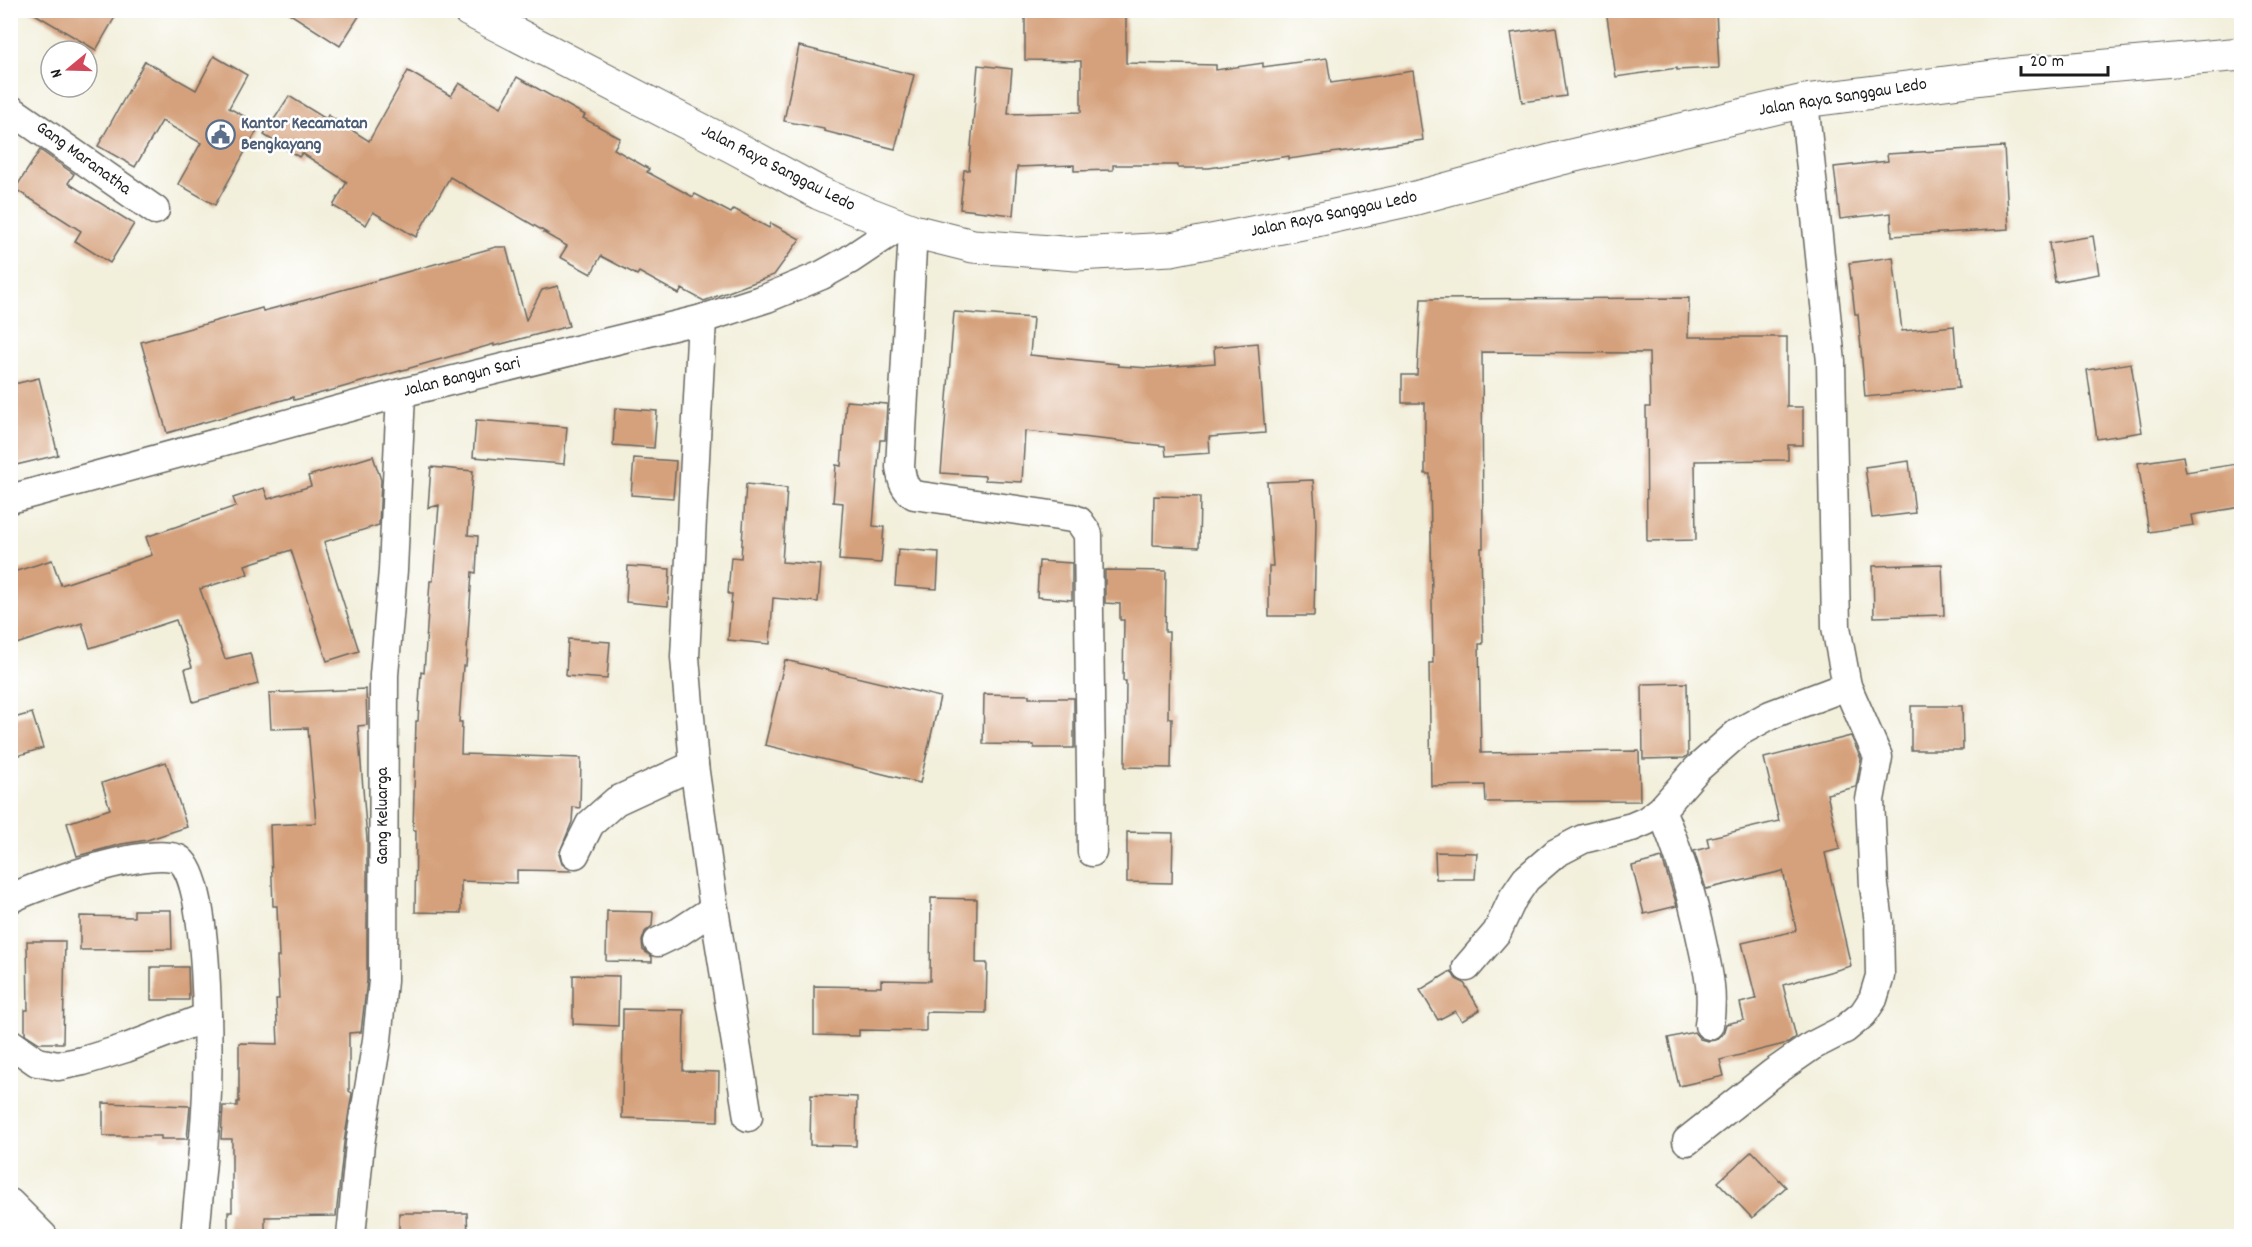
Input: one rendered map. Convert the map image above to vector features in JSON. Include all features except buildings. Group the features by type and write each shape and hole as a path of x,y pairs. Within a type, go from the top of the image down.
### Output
{"highway":[{"name":"Jalan Raya Sanggau Ledo","path":"469,10 819,193 906,228 973,246 1076,254 1171,249 1412,199 1558,159 1804,100 2016,74 2241,54"}],"street":[{"path":"1687,1141 1773,1073 1812,1046 1845,1029 1863,1014 1876,993 1880,976 1879,922 1874,886 1870,800 1878,757 1847,686 1836,627 1831,362 1804,100"},
{"name":"Gang Maranatha","path":"10,109 155,210"},
{"name":"Jalan Bangun Sari","path":"10,499 401,393 702,319 767,298 822,275 906,228"},
{"path":"906,228 900,467 903,484 914,495 1072,518 1079,521 1088,534 1092,852"},
{"path":"702,319 685,657 694,765 714,909 748,1117"},
{"name":"Gang Keluarga","path":"351,1236 360,1144 377,1040 383,981 384,675 393,570 401,393"},
{"path":"1467,967 1497,932 1513,898 1526,879 1544,862 1569,845 1595,835 1639,825 1661,810 1697,769 1739,732 1770,715 1847,686"},
{"path":"575,854 590,824 616,801 694,765"},
{"path":"1661,810 1680,855 1694,904 1712,997 1709,1025"},
{"path":"10,898 53,881 110,864 163,856 179,859 189,871 202,925 207,1017 207,1092 195,1236"},
{"path":"658,942 679,932 714,909"},
{"path":"10,1043 37,1062 58,1066 126,1048 207,1017"},
{"path":"10,1203 43,1236"}],"place":[{"name":"Kantor Kecamatan Bengkayang","path":"220,134"}]}
